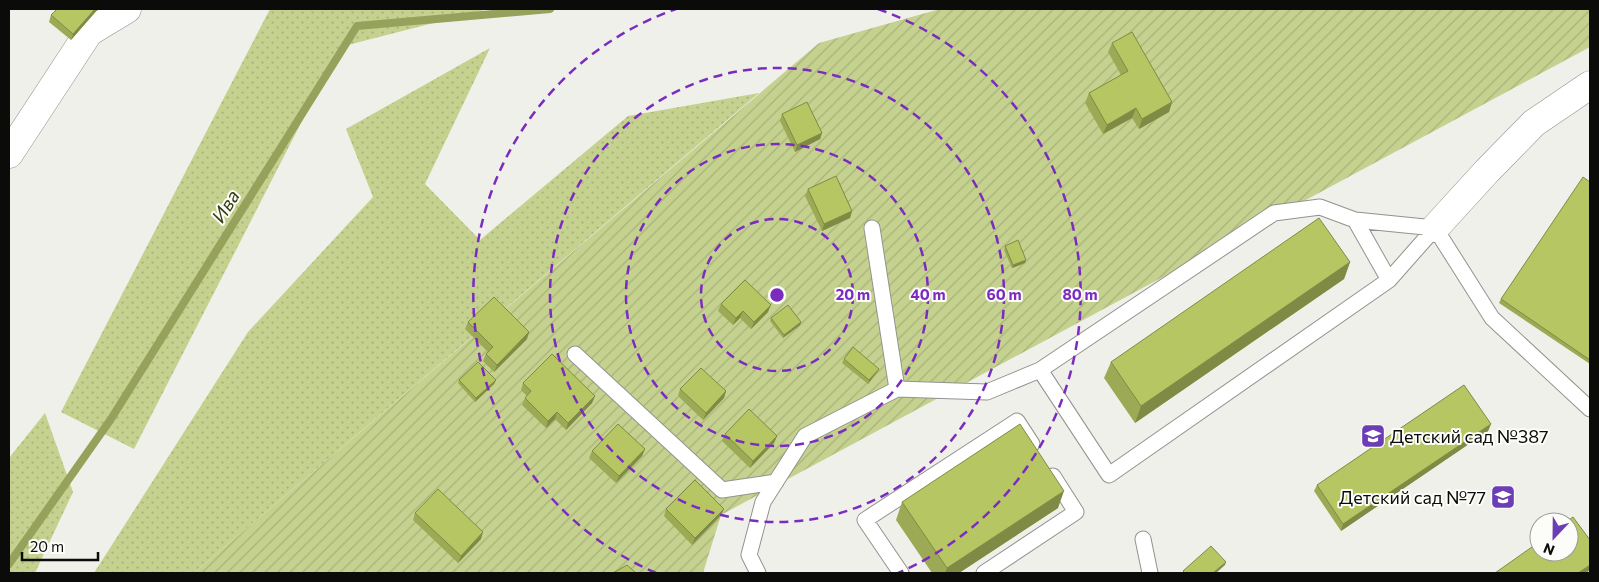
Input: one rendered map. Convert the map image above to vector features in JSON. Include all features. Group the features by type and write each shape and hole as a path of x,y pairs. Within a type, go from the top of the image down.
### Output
{"street":[{"path":"9,154 89,32 127,9"},
{"path":"1435,228 1486,171 1534,124 1590,85"}],"lane":[{"path":"758,573 749,555 763,502 806,436 897,389 987,392 1040,370 1274,212 1320,207 1355,220 1435,228"},
{"path":"1355,220 1389,280"},
{"path":"872,228 897,389"},
{"path":"1040,370 1109,475 1389,280 1435,228"},
{"path":"1435,228 1492,318 1590,409"},
{"path":"575,354 722,490 776,482"},
{"path":"901,573 865,520 1017,420 1076,512 984,573"},
{"path":"1144,539 1150,573"}],"green space":[{"path":"270,9 488,9 340,47 134,449 61,412"},
{"path":"940,9 1590,9 1590,47 721,515 703,573 194,573 819,43"},
{"path":"490,48 425,184 480,240 628,116 759,93 194,573 94,573 248,332 373,197 346,129"},
{"path":"45,413 73,492 35,573 9,573 9,458"}],"building":[{"path":"57,9 95,9 73,34 51,15"},
{"path":"1132,32 1172,102 1142,119 1136,108 1107,125 1089,93 1128,71 1112,43"},
{"path":"807,102 822,133 797,145 782,114"},
{"path":"836,176 852,211 824,224 808,189"},
{"path":"1583,177 1590,182 1590,360 1501,299"},
{"path":"1319,218 1350,262 1141,406 1111,362"},
{"path":"1018,240 1026,260 1013,265 1005,246"},
{"path":"745,280 771,305 754,322 743,311 736,318 721,304"},
{"path":"494,297 529,332 497,365 486,354 493,347 468,322"},
{"path":"788,305 801,322 784,335 771,318"},
{"path":"853,347 879,369 869,380 844,359"},
{"path":"552,354 595,396 568,423 557,412 548,421 525,398 531,391 523,383"},
{"path":"478,362 496,380 476,398 459,380"},
{"path":"701,368 726,391 706,413 680,389"},
{"path":"1464,385 1491,424 1343,524 1317,485"},
{"path":"749,409 777,436 753,461 725,434"},
{"path":"618,424 645,449 619,476 592,451"},
{"path":"1020,424 1064,491 947,568 902,502"},
{"path":"695,480 724,509 695,538 666,509"},
{"path":"438,489 483,532 461,556 415,513"},
{"path":"1579,525 1590,540 1590,565 1578,573 1495,573 1529,549 1529,562 1579,562"},
{"path":"1211,546 1226,562 1213,573 1185,573 1183,571"},
{"path":"627,565 636,573 613,573"}],"waterway":[{"name":"Ива","path":"9,564 111,419 357,26 550,9"}],"place":[{"name":"Детский сад №387","path":"1373,436"},
{"name":"Детский сад №77","path":"1503,497"}]}
